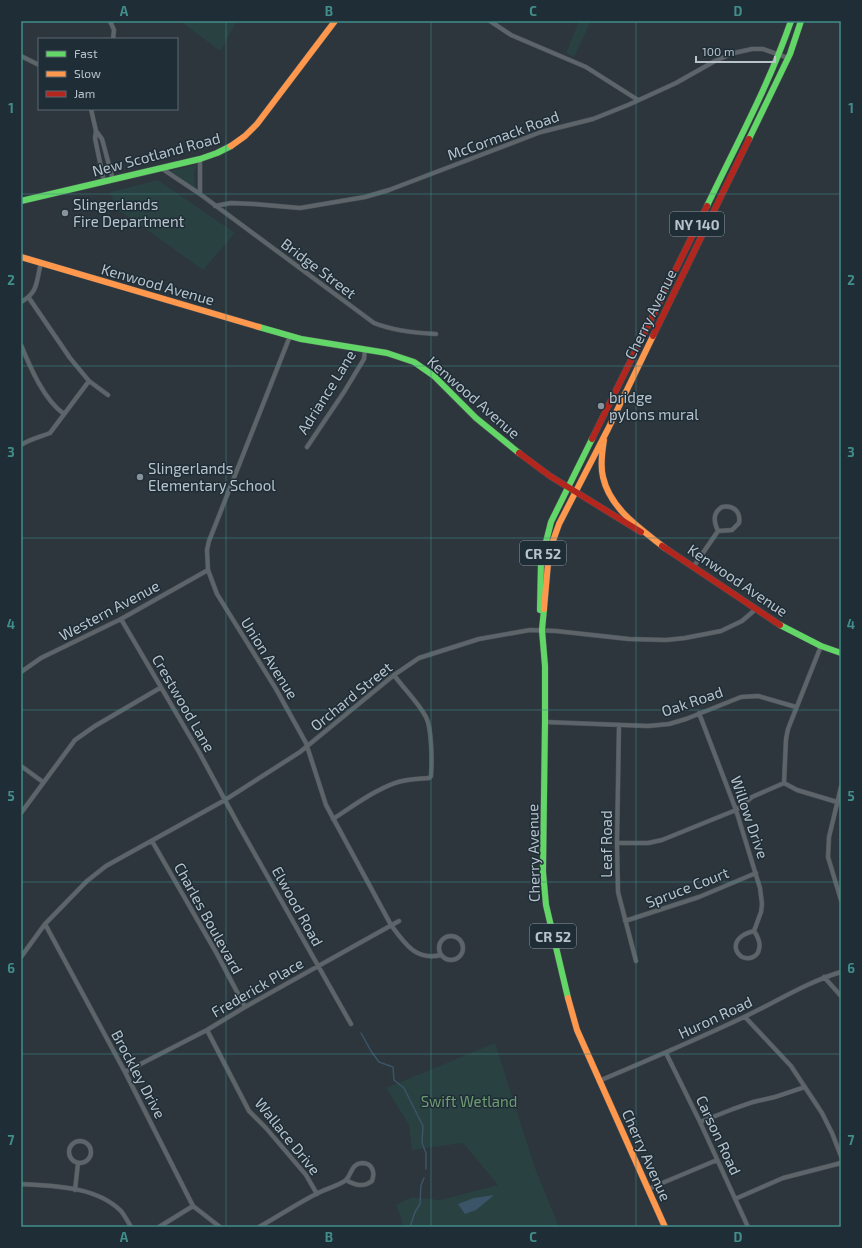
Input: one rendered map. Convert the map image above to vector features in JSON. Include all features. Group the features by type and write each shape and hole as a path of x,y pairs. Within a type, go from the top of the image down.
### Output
{"main road":[{"name":"New Scotland Road","path":"21,201 200,159 216,155 227,150 248,134 257,124 335,21"},
{"name":"Cherry Avenue","path":"665,1227 599,1081 576,1025 546,905 543,872 546,722 545,666 540,614 541,562 551,522 759,98 779,54 791,21"},
{"name":"Cherry Avenue","path":"542,627 549,552 559,524 608,429 771,95 788,58 801,21"},
{"name":"Kenwood Avenue","path":"21,257 290,336 314,342 395,355 414,362 434,376 487,428 544,472 694,566 777,623 821,646 841,653"},
{"name":"NY 140","path":"608,429 603,446 601,461 602,474 606,489 613,502 622,513 665,548"}],"street":[{"path":"110,21 114,30 113,38"},
{"path":"490,21 511,35 586,67 638,100"},
{"name":"McCormack Road","path":"215,206 231,203 300,208 365,197 389,190 541,132 593,119 676,83 715,61 734,53 758,49 779,54 788,58"},
{"path":"21,56 38,64"},
{"path":"91,110 104,182"},
{"path":"96,131 102,139 113,180"},
{"path":"200,159 200,194"},
{"name":"Bridge Street","path":"160,168 200,194 374,323 386,328 407,332 436,334"},
{"path":"21,302 29,298 33,293 37,285 41,263"},
{"path":"29,298 60,344 89,381 108,394"},
{"name":"Union Avenue","path":"290,336 210,541 207,550 208,570 217,594 276,689 306,742 320,782 322,794 333,819 391,925 401,939 412,950 425,956 432,957 441,955"},
{"path":"21,345 42,389 58,410 64,414"},
{"name":"Adriance Lane","path":"307,446 344,392 364,359 366,350"},
{"path":"21,445 50,433 89,381"},
{"path":"726,507 732,507 735,509 740,519 737,525 732,530 718,531 715,521 715,512 726,507"},
{"path":"694,566 718,531"},
{"name":"Western Avenue","path":"21,672 41,658 121,619 208,570"},
{"name":"Orchard Street","path":"21,957 45,924 87,880 106,866 252,784 307,747 394,675 419,658 479,639 542,627 628,639 666,640 685,638 721,631 742,621 756,609"},
{"name":"Crestwood Lane","path":"121,619 160,688 199,752 225,800"},
{"path":"784,783 786,739 796,707 821,646"},
{"path":"333,819 382,789 406,780 429,778 431,774 431,752 427,719 422,710 394,675"},
{"path":"21,813 69,747 84,733 160,688"},
{"name":"Oak Road","path":"546,722 648,726 669,724 686,719 741,697 758,696 796,707"},
{"name":"Willow Drive","path":"699,713 736,810 760,888 762,904 761,912 754,930"},
{"name":"Leaf Road","path":"619,725 617,843 618,892 636,961"},
{"path":"21,766 43,782"},
{"path":"784,783 797,790 837,802"},
{"path":"617,843 648,844 662,840 736,810 752,796 784,783"},
{"path":"841,787 829,837 828,857 841,900"},
{"name":"Elwood Road","path":"225,800 351,1024"},
{"name":"Charles Boulevard","path":"152,841 217,954 245,1007"},
{"name":"Spruce Court","path":"625,921 699,897 756,873"},
{"name":"Frederick Place","path":"125,1072 208,1030 245,1007 399,921"},
{"name":"Brockley Drive","path":"45,924 125,1072 193,1206 220,1227"},
{"path":"754,930 757,935 759,950 755,956 748,958 739,955 737,951 737,942 741,937 754,930"},
{"name":"Union Avenue","path":"449,936 453,936 460,940 462,944 462,952 457,958 447,960 441,955 439,948 442,940 449,936"},
{"name":"Huron Road","path":"599,1081 666,1053 824,977 841,972"},
{"path":"824,977 841,996"},
{"path":"745,1016 791,1066 832,1133 841,1156"},
{"name":"Wallace Drive","path":"208,1030 249,1111 266,1128 306,1175 317,1194"},
{"name":"Carson Road","path":"666,1053 700,1122 748,1227"},
{"path":"700,1122 753,1102 775,1097 805,1087"},
{"path":"82,1141 88,1144 91,1154 88,1160 78,1163 71,1159 69,1152 74,1142 82,1141"},
{"path":"648,1189 717,1160"},
{"path":"75,1190 78,1163"},
{"path":"735,1199 783,1178 804,1174 841,1163"},
{"path":"259,1227 317,1194 346,1180 357,1164 368,1164 374,1171 372,1180 364,1185 352,1184 346,1180"},
{"path":"21,1184 96,1194 110,1202 122,1212 131,1227"},
{"path":"159,1227 193,1206"}],"green space":[{"path":"180,21 237,21 220,51"},
{"path":"579,21 591,21 574,57 566,53"},
{"path":"197,165 194,172 195,188 170,171"},
{"path":"158,180 235,233 203,270 116,208 110,192"},
{"name":"Swift Wetland","path":"495,1043 535,1168 559,1227 398,1227 403,1224 396,1205 412,1197 440,1200 498,1185 463,1143 412,1150 409,1125 386,1088"}],"water":[{"path":"494,1195 476,1210 465,1214 458,1204 474,1198"}],"waterway":[{"path":"361,1033 379,1062 393,1067 394,1080 404,1088 423,1126 422,1143 426,1153 426,1169"},
{"path":"410,1227 415,1212 420,1204 421,1185 424,1178"}],"traffic: fast":[{"path":"707,206 752,115 773,68 791,21"},
{"path":"749,139 790,54 801,21"},
{"path":"21,201 200,159 231,146"},
{"path":"259,327 301,339 387,353 414,362 434,376 476,418 519,453"},
{"path":"540,610 541,562 551,522 592,439"},
{"path":"544,609 542,630 545,666 543,872 546,905 568,998"},
{"path":"780,625 821,646 841,653"}],"traffic: slow":[{"path":"231,146 245,136 257,124 335,21"},
{"path":"21,257 259,327"},
{"path":"544,609 549,552 559,524 608,429 653,336"},
{"path":"604,440 602,472 612,499 619,509 637,526 665,548"},
{"path":"568,998 577,1030 665,1227"}],"traffic: jam":[{"path":"653,336 749,139"},
{"path":"592,439 707,206"},
{"path":"519,453 550,476 641,532"},
{"path":"662,546 780,625"}],"place":[{"name":"Slingerlands Fire Department","path":"65,213"},
{"name":"bridge pylons mural","path":"601,406"},
{"name":"Slingerlands Elementary School","path":"140,477"}]}
